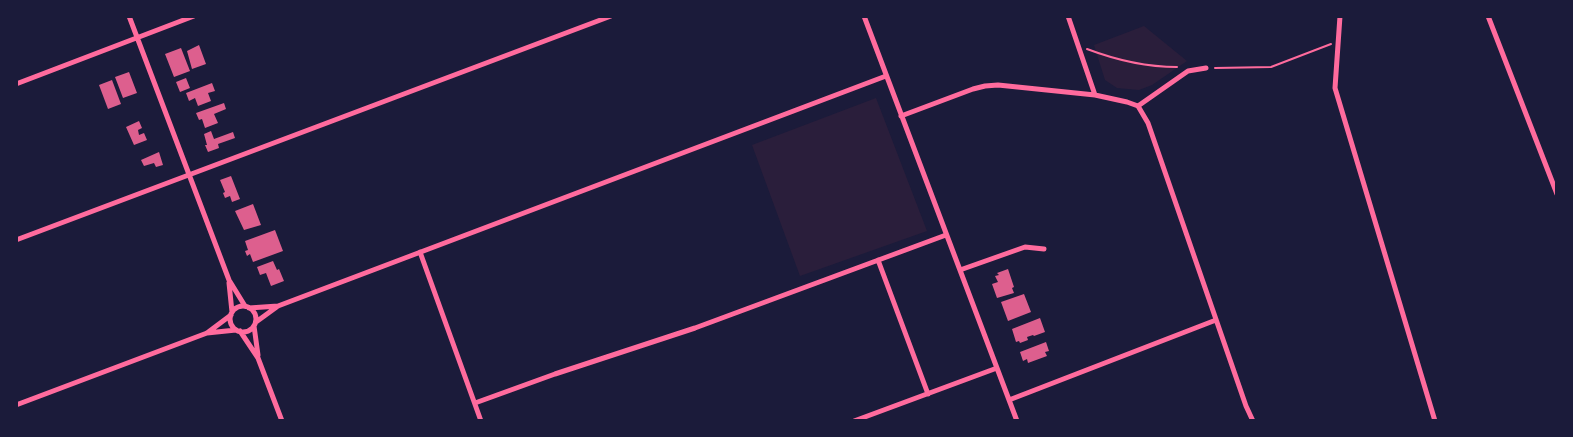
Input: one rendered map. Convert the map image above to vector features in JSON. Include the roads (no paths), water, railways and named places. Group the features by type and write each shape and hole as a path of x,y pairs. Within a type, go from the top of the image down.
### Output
{"street":[{"path":"129,16 229,280 247,307 255,314 258,358"},
{"path":"16,84 194,16"},
{"path":"16,240 612,16"},
{"path":"864,16 1017,421"},
{"path":"1068,16 1095,95"},
{"path":"1340,16 1336,88 1435,421"},
{"path":"1488,16 1557,194"},
{"path":"1138,106 1188,71 1206,68"},
{"path":"16,405 207,333 248,331 278,306 886,76"},
{"path":"901,116 973,89 998,85 1095,95 1138,106 1148,123 1246,406 1253,421"},
{"path":"475,403 549,376 695,328 946,235"},
{"path":"960,270 1025,247 1044,249"},
{"path":"420,252 481,421"},
{"path":"878,260 928,394"},
{"path":"229,280 231,323 258,358 282,421"},
{"path":"207,333 237,308 278,306"},
{"path":"1010,400 1216,320"},
{"path":"854,421 997,368"}]}
